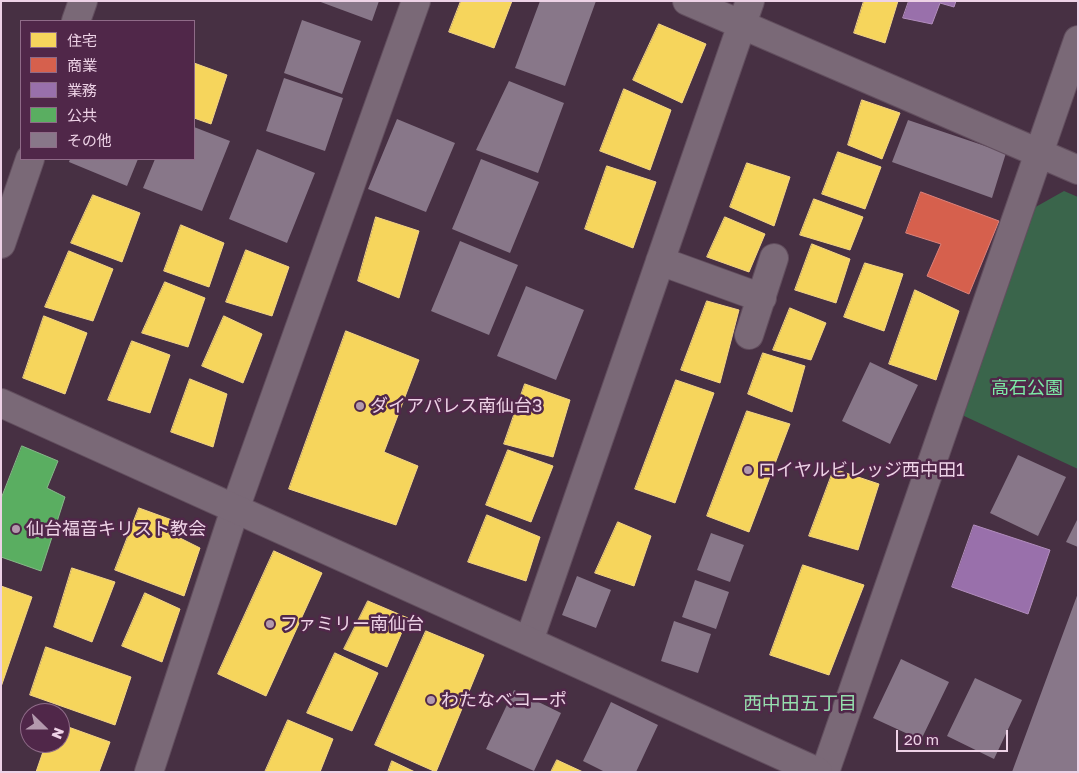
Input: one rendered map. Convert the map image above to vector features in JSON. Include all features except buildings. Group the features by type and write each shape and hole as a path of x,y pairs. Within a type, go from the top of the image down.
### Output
{"street":[{"path":"76,20 83,1"},
{"path":"149,772 235,509 416,1"},
{"path":"687,1 745,13 1078,170"},
{"path":"529,641 745,13"},
{"path":"825,772 1078,40"},
{"path":"1,244 30,160"},
{"path":"749,334 774,258"},
{"path":"660,261 762,298"},
{"path":"1,403 818,772"}],"green space":[{"name":"高石公園","path":"1064,191 1078,197 1078,469 962,415 1032,209"}],"place":[{"name":"ダイアパレス南仙台3","path":"360,406"},
{"name":"ロイヤルビレッジ西中田1","path":"748,470"},
{"name":"仙台福音キリスト教会","path":"16,529"},
{"name":"ファミリー南仙台","path":"270,624"},
{"name":"わたなべコーポ","path":"431,700"}],"district":[{"name":"西中田五丁目","path":"800,704"}]}
